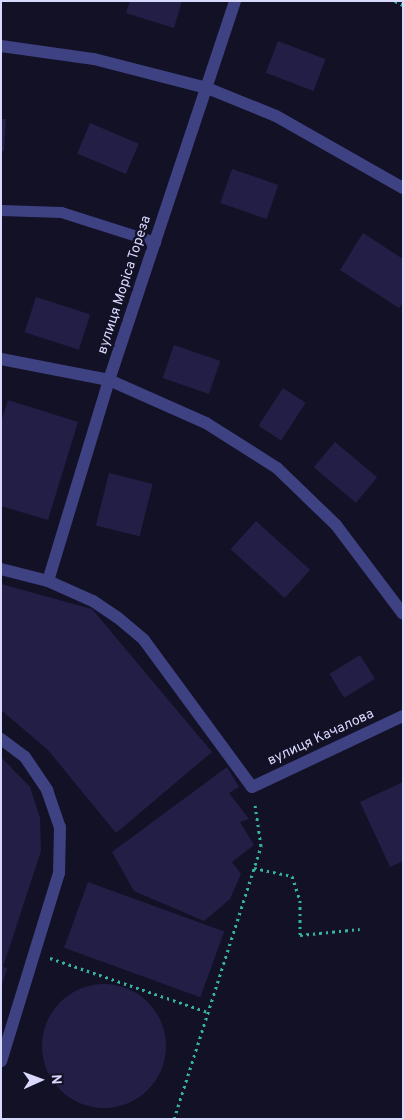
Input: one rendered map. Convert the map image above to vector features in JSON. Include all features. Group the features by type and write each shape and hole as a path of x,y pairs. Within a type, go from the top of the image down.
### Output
{"street":[{"name":"вулиця Моріса Тореза","path":"48,581 109,380 235,1"},
{"path":"1,46 94,59 207,88 276,116 403,188"},
{"path":"1,359 109,380 206,423 277,468 336,526 403,614"},
{"path":"1,569 48,581 93,601 117,617 144,640 252,787"},
{"name":"вулиця Качалова","path":"252,787 403,716"},
{"path":"1,739 25,757 47,790 60,827 59,873 1,1061"}],"lane":[{"path":"1,210 61,212 155,242"}],"path":[{"path":"395,1 403,6"},
{"path":"174,1119 262,846 252,787"},
{"path":"254,868 292,876 300,900 300,935 360,929"},
{"path":"34,952 208,1012"}],"building":[{"path":"130,1 182,1 174,28 126,13"},
{"path":"278,41 326,59 313,91 266,73"},
{"path":"1,119 6,119 4,151 1,151"},
{"path":"90,123 139,144 126,174 77,153"},
{"path":"232,169 278,185 267,219 220,203"},
{"path":"363,233 403,259 403,302 399,308 340,270"},
{"path":"36,297 90,315 79,350 25,332"},
{"path":"174,345 220,361 209,394 163,378"},
{"path":"283,388 306,403 281,440 258,426"},
{"path":"8,400 78,422 48,520 1,506 1,422"},
{"path":"335,442 377,477 356,503 314,467"},
{"path":"109,473 153,484 140,536 96,525"},
{"path":"256,521 310,570 285,598 231,549"},
{"path":"1,584 92,609 212,752 116,833 48,750 1,710"},
{"path":"360,655 375,679 344,698 329,674"},
{"path":"1,757 30,787 40,818 41,851 3,967 7,968 2,985"},
{"path":"227,767 239,787 229,793 249,819 240,822 254,845 232,862 241,874 230,899 204,921 134,891 112,852"},
{"path":"403,782 403,861 390,867 360,802"},
{"path":"88,882 224,932 200,997 64,948"},
{"path":"104,984 128,988 148,1002 162,1022 166,1046 162,1070 148,1090 128,1104 104,1108 80,1104 60,1090 46,1070 42,1046 46,1022 60,1002 80,988"}]}
